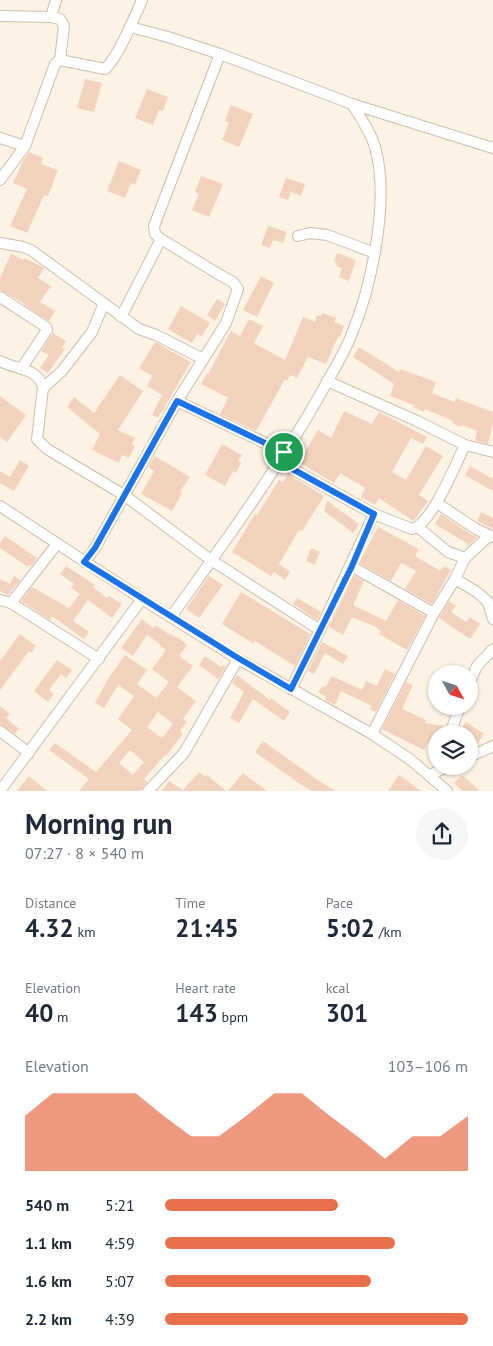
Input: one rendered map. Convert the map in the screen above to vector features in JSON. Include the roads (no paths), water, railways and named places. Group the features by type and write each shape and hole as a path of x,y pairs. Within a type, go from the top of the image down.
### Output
{"street":[{"path":"50,17 56,0"},
{"path":"60,60 106,69 130,27 142,0"},
{"path":"0,16 50,17 60,20 64,26 60,60 55,64 24,146 0,180"},
{"path":"130,27 168,36 352,104 493,148"},
{"path":"84,562 95,548 177,401 226,323 238,289 233,282 155,234 154,226 220,54"},
{"path":"171,617 307,418 351,337 360,312 375,252 381,200 380,166 368,128 352,104"},
{"path":"0,138 24,146"},
{"path":"298,236 310,233 327,235 375,252"},
{"path":"121,318 162,239"},
{"path":"0,243 31,250 104,302 121,318 139,329 156,335 203,359"},
{"path":"0,297 46,327 47,330 21,369"},
{"path":"43,388 62,371 92,332 104,302"},
{"path":"0,361 33,372 39,378 43,388 37,439 47,449 124,495 211,560 320,630"},
{"path":"327,382 465,444 493,452"},
{"path":"177,401 284,452"},
{"path":"278,461 374,514 412,529 419,528 437,503 465,444"},
{"path":"372,734 434,613 455,579 465,558 491,536 476,529 437,503"},
{"path":"0,506 171,617 291,689 372,734 428,773"},
{"path":"291,689 352,566 374,514"},
{"path":"419,528 448,552 465,558"},
{"path":"11,603 57,544"},
{"path":"352,566 434,613"},
{"path":"455,579 477,592 488,602 493,619"},
{"path":"0,791 142,599"},
{"path":"0,600 11,603 99,659"},
{"path":"477,665 493,649"},
{"path":"148,791 184,753 238,658"},
{"path":"0,731 29,753"},
{"path":"478,753 493,746"},
{"path":"430,775 447,791"}]}
